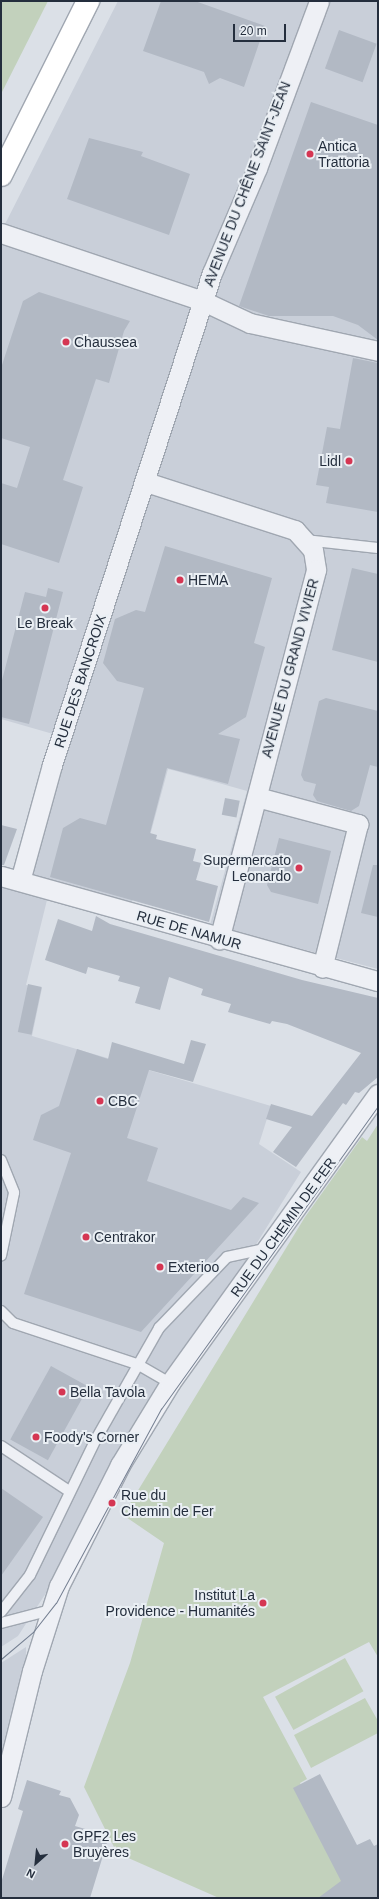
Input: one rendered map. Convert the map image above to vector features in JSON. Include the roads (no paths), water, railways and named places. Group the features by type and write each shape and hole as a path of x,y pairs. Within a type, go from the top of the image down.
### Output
{"main road":[{"path":"1,175 88,1"}],"street":[{"name":"AVENUE DU CHÊNE SAINT-JEAN","path":"203,301 319,1"},
{"path":"1,233 203,301 250,322 378,351"},
{"path":"146,482 203,301"},
{"name":"AVENUE DU GRAND VIVIER","path":"146,482 295,530 314,550 316,570 219,939"},
{"name":"RUE DES BANCROIX","path":"20,881 52,764 146,482"},
{"path":"257,797 358,824 322,968"},
{"name":"RUE DE NAMUR","path":"1,876 322,968 378,981"},
{"name":"RUE DU CHEMIN DE FER","path":"1,1797 51,1610 60,1586 120,1465 170,1383 378,1094"}],"lane":[{"path":"304,540 378,548"},
{"path":"1,1160 14,1193 1,1256"},
{"path":"1,1612 30,1575 70,1491 137,1364 159,1328 227,1257 266,1249"},
{"path":"1,1311 13,1323 137,1364 170,1383"},
{"path":"1,1446 70,1491"},
{"path":"1,1623 51,1610"}],"tram line":[{"path":"1,1659 33,1632 56,1603 161,1409 378,1106"}],"place":[{"name":"Antica Trattoria","path":"310,154"},
{"name":"Chaussea","path":"66,342"},
{"name":"Lidl","path":"349,461"},
{"name":"HEMA","path":"180,580"},
{"name":"Le Break","path":"45,608"},
{"name":"Supermercato Leonardo","path":"299,868"},
{"name":"CBC","path":"100,1101"},
{"name":"Centrakor","path":"86,1237"},
{"name":"Exterioo","path":"160,1267"},
{"name":"Bella Tavola","path":"62,1392"},
{"name":"Foody's Corner","path":"36,1437"},
{"name":"Rue du Chemin de Fer","path":"112,1503"},
{"name":"Institut La Providence - Humanités","path":"263,1603"},
{"name":"GPF2 Les Bruyères","path":"65,1844"}]}
